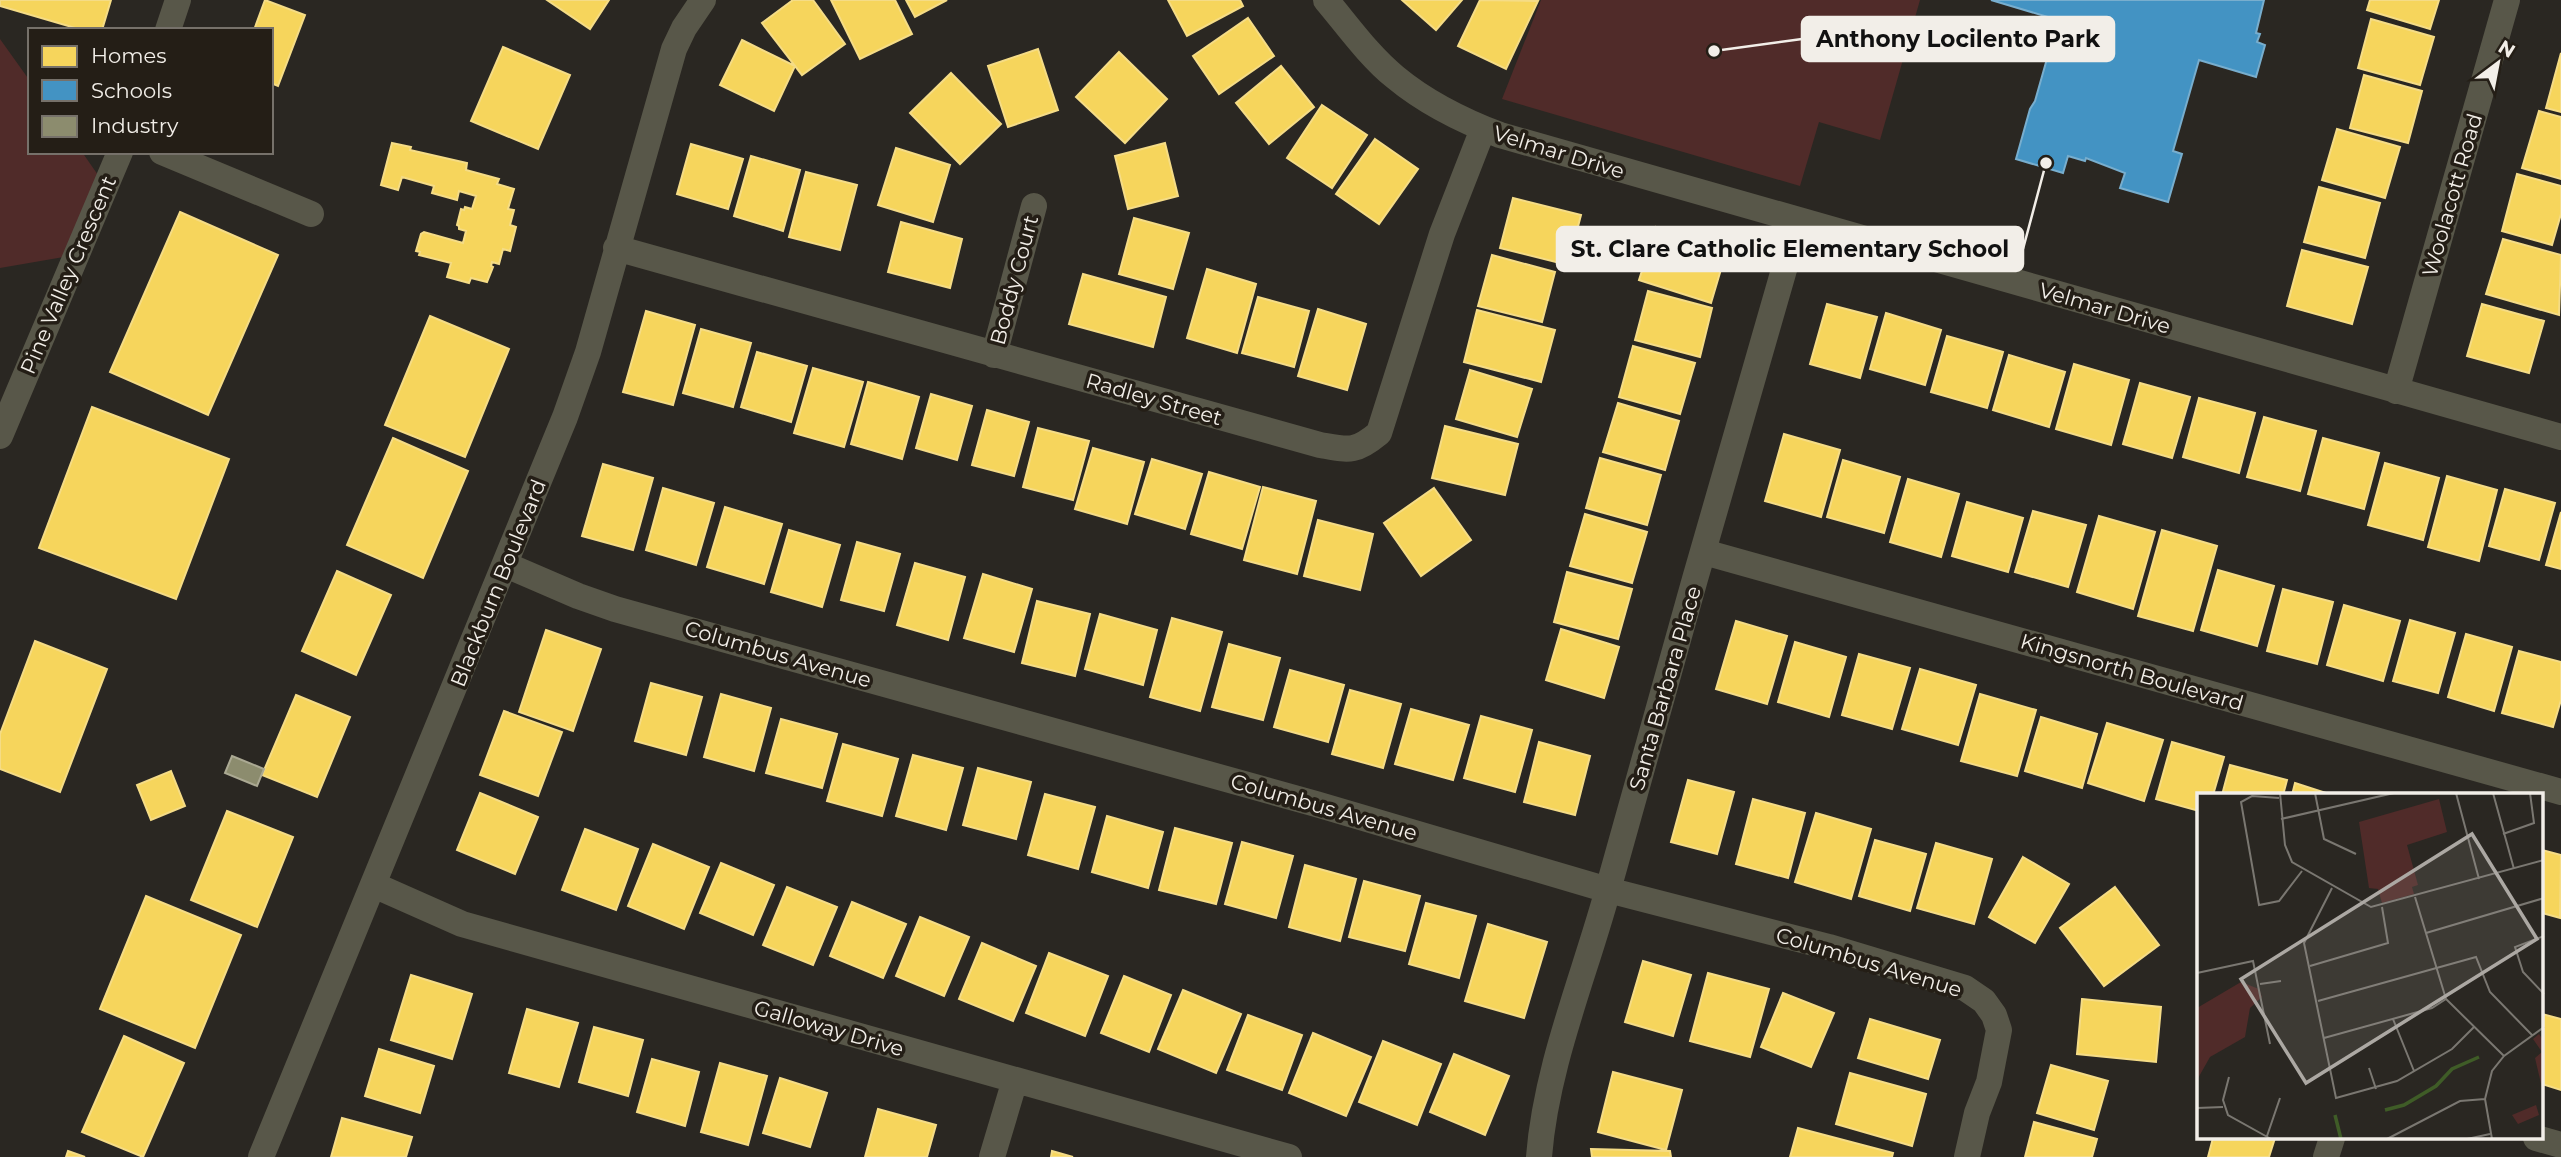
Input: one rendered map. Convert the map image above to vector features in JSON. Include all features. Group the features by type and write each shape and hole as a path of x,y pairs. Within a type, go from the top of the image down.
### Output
{"street":[{"path":"169,28 178,0"},
{"name":"Blackburn Boulevard","path":"261,1157 506,565 580,376 674,49 703,0"},
{"name":"Velmar Drive","path":"1326,0 1393,76 1416,93 1483,129 1537,147 2561,437"},
{"name":"Woolacott Road","path":"2396,391 2507,0"},
{"name":"Radley Street","path":"616,248 993,355 1320,445 1352,451 1378,433 1382,424 1442,234 1483,129"},
{"name":"Pine Valley Crescent","path":"0,436 119,154"},
{"path":"167,154 311,214"},
{"name":"Boddy Court","path":"993,355 1034,205"},
{"name":"Santa Barbara Place","path":"1539,1157 1554,1071 1798,221"},
{"name":"Kingsnorth Boulevard","path":"1704,552 2561,792"},
{"name":"Columbus Avenue","path":"506,565 614,609 1316,804 1608,890 1829,947 1965,988 1984,1001 2000,1030 1989,1082 1977,1113 1967,1157"},
{"name":"Galloway Drive","path":"374,885 462,924 1289,1157"},
{"path":"992,1157 1015,1080"},
{"path":"2326,1157 2331,1140"},
{"path":"2543,1140 2561,1145"}],"shaded area":[{"path":"1541,0 1920,0 1880,140 1819,122 1800,186 1502,99"},
{"path":"0,39 28,78 28,154 83,154 98,175 81,254 0,268"}],"building: Homes":[{"path":"0,0 111,0 103,28 75,28 0,6"},
{"path":"265,0 305,15 278,86 273,84 273,28 255,28"},
{"path":"547,0 609,0 590,29"},
{"path":"793,0 813,0 845,44 802,75 762,23"},
{"path":"831,0 895,0 912,34 860,59"},
{"path":"906,0 947,0 915,17"},
{"path":"1168,0 1240,0 1243,6 1187,36"},
{"path":"1402,0 1462,0 1436,30"},
{"path":"1480,0 1538,1 1506,69 1458,46"},
{"path":"2370,0 2439,0 2430,29 2367,10"},
{"path":"1248,18 1274,56 1219,94 1193,56"},
{"path":"2371,19 2434,37 2420,85 2358,68"},
{"path":"742,40 795,66 774,111 720,85"},
{"path":"503,47 570,75 538,149 471,121"},
{"path":"1038,49 1058,110 1008,127 988,66"},
{"path":"1119,52 1167,99 1125,143 1076,97"},
{"path":"2561,53 2561,112 2546,108"},
{"path":"1281,66 1314,107 1269,144 1236,103"},
{"path":"951,73 1001,124 960,164 910,113"},
{"path":"2364,75 2422,91 2408,143 2350,128"},
{"path":"1322,105 1367,135 1332,188 1287,158"},
{"path":"2539,111 2561,117 2561,179 2522,168"},
{"path":"2337,129 2400,147 2385,198 2322,180"},
{"path":"1375,139 1418,169 1379,224 1336,194"},
{"path":"392,143 411,147 410,150 467,163 466,170 499,179 497,184 514,189 508,209 514,210 510,225 516,227 510,251 503,249 499,264 492,262 493,267 487,282 471,278 469,283 447,277 451,263 419,255 420,252 416,251 424,232 463,243 466,231 459,229 457,225 461,209 472,209 476,196 459,191 457,200 432,193 434,186 402,177 398,190 381,185"},
{"path":"1165,143 1178,196 1128,209 1115,156"},
{"path":"691,144 743,159 728,209 677,194"},
{"path":"896,148 950,165 933,222 878,205"},
{"path":"751,156 800,170 783,231 734,216"},
{"path":"806,172 857,185 840,250 789,237"},
{"path":"2517,174 2561,186 2561,214 2552,245 2502,231"},
{"path":"2319,187 2380,203 2365,258 2304,242"},
{"path":"1513,198 1581,215 1568,265 1500,248"},
{"path":"180,212 278,255 208,415 110,372"},
{"path":"1134,218 1189,233 1173,289 1119,274"},
{"path":"901,222 962,239 950,288 888,272"},
{"path":"1656,227 1727,249 1711,303 1639,280"},
{"path":"2503,239 2561,255 2559,315 2486,294"},
{"path":"2302,250 2368,267 2352,324 2287,306"},
{"path":"1492,255 1555,272 1542,322 1478,306"},
{"path":"1207,269 1256,284 1237,353 1187,338"},
{"path":"1083,274 1166,297 1153,347 1069,324"},
{"path":"1648,291 1712,308 1700,357 1635,340"},
{"path":"1258,297 1309,311 1294,367 1242,353"},
{"path":"1827,304 1877,317 1860,378 1810,364"},
{"path":"2482,304 2544,321 2529,373 2467,356"},
{"path":"1318,309 1366,324 1347,390 1298,376"},
{"path":"1477,310 1555,330 1541,382 1464,362"},
{"path":"646,311 695,325 673,405 623,392"},
{"path":"1886,313 1941,330 1925,385 1870,369"},
{"path":"430,316 509,349 465,457 385,425"},
{"path":"701,329 751,343 733,407 683,393"},
{"path":"1947,336 2003,352 1987,408 1931,392"},
{"path":"1633,346 1695,363 1680,414 1619,397"},
{"path":"757,352 807,366 791,422 741,407"},
{"path":"2009,355 2065,372 2049,427 1993,410"},
{"path":"2074,364 2129,380 2111,445 2056,429"},
{"path":"813,368 863,382 844,447 794,433"},
{"path":"1470,370 1532,389 1517,437 1456,419"},
{"path":"868,382 919,397 902,459 851,444"},
{"path":"2140,383 2190,397 2172,458 2123,444"},
{"path":"931,394 972,406 957,460 916,448"},
{"path":"2199,398 2255,413 2239,473 2183,457"},
{"path":"1618,403 1679,421 1665,470 1603,452"},
{"path":"92,407 229,459 176,599 39,548"},
{"path":"987,410 1029,422 1014,476 972,465"},
{"path":"2264,417 2316,431 2300,491 2247,477"},
{"path":"1445,426 1518,444 1505,495 1432,478"},
{"path":"1038,428 1089,441 1073,500 1023,487"},
{"path":"1784,434 1840,450 1821,517 1765,501"},
{"path":"393,438 468,471 423,578 347,545"},
{"path":"2323,438 2379,453 2364,509 2308,494"},
{"path":"1093,448 1144,462 1127,524 1075,509"},
{"path":"1600,458 1661,475 1647,525 1586,508"},
{"path":"1152,459 1202,474 1185,529 1135,514"},
{"path":"1843,460 1900,477 1884,533 1827,517"},
{"path":"2385,463 2439,478 2423,540 2368,525"},
{"path":"603,464 653,478 633,550 582,536"},
{"path":"1209,472 1260,487 1242,549 1191,534"},
{"path":"2447,476 2497,490 2479,561 2428,547"},
{"path":"1908,479 1959,494 1941,557 1890,542"},
{"path":"1263,487 1316,501 1297,574 1244,560"},
{"path":"663,488 714,503 696,565 646,550"},
{"path":"1434,488 1471,540 1421,576 1384,523"},
{"path":"2505,489 2555,503 2539,560 2489,546"},
{"path":"1967,502 2023,518 2008,572 1952,556"},
{"path":"725,507 782,524 764,584 707,567"},
{"path":"2033,511 2086,525 2068,587 2015,572"},
{"path":"2561,512 2561,569 2546,565"},
{"path":"1585,514 1647,532 1632,583 1570,566"},
{"path":"2099,516 2155,532 2133,609 2077,592"},
{"path":"1318,520 1373,534 1360,590 1304,576"},
{"path":"789,530 840,545 822,607 771,592"},
{"path":"2162,530 2217,546 2193,631 2138,616"},
{"path":"857,542 900,554 884,611 841,600"},
{"path":"915,563 965,577 948,640 897,625"},
{"path":"2218,570 2274,586 2257,646 2201,630"},
{"path":"337,571 391,595 356,675 302,651"},
{"path":"1567,572 1632,589 1618,639 1554,622"},
{"path":"983,574 1032,589 1014,652 964,638"},
{"path":"2283,589 2333,602 2317,664 2267,651"},
{"path":"1037,601 1090,614 1075,676 1022,663"},
{"path":"2344,605 2400,621 2383,681 2327,665"},
{"path":"1100,614 1157,630 1143,685 1085,669"},
{"path":"1172,618 1222,632 1200,711 1150,697"},
{"path":"2410,620 2455,633 2438,693 2393,681"},
{"path":"1736,621 1787,636 1767,704 1716,689"},
{"path":"1561,629 1619,647 1604,698 1546,680"},
{"path":"546,630 601,649 573,731 519,712"},
{"path":"2466,634 2512,647 2494,711 2448,697"},
{"path":"35,641 107,669 60,792 0,769 0,734"},
{"path":"1795,642 1846,657 1829,717 1778,702"},
{"path":"1229,644 1280,658 1263,720 1212,707"},
{"path":"2519,651 2561,662 2561,700 2553,727 2502,713"},
{"path":"1859,654 1910,668 1892,729 1842,715"},
{"path":"1920,669 1976,685 1958,745 1902,729"},
{"path":"1290,670 1344,685 1328,742 1274,727"},
{"path":"651,683 702,697 686,755 635,741"},
{"path":"1350,690 1401,704 1383,768 1332,754"},
{"path":"721,694 771,708 754,771 704,757"},
{"path":"1980,694 2036,710 2017,776 1961,761"},
{"path":"296,695 350,717 317,797 262,775"},
{"path":"1411,709 1469,725 1453,780 1395,764"},
{"path":"504,711 562,732 538,796 480,775"},
{"path":"1481,716 1532,730 1515,792 1464,778"},
{"path":"2041,717 2097,734 2082,788 2025,771"},
{"path":"781,719 837,734 822,788 766,773"},
{"path":"2107,723 2163,740 2144,801 2088,783"},
{"path":"1539,742 1590,756 1575,815 1524,802"},
{"path":"2172,742 2224,757 2214,793 2197,793 2197,810 2156,799"},
{"path":"843,744 898,759 882,816 827,801"},
{"path":"913,755 963,768 946,830 896,816"},
{"path":"2230,765 2287,780 2284,793 2223,793"},
{"path":"978,768 1031,782 1016,839 963,825"},
{"path":"171,771 185,806 151,820 137,785"},
{"path":"1688,780 1734,792 1717,854 1671,842"},
{"path":"2295,783 2326,793 2292,793"},
{"path":"480,793 538,817 515,874 457,850"},
{"path":"1045,794 1095,807 1078,869 1028,855"},
{"path":"1753,799 1805,813 1788,878 1736,864"},
{"path":"227,811 293,837 257,927 191,900"},
{"path":"1816,813 1871,829 1851,899 1795,882"},
{"path":"1107,816 1163,832 1148,888 1092,872"},
{"path":"1175,828 1232,843 1216,904 1159,890"},
{"path":"585,829 638,849 616,910 562,890"},
{"path":"1875,840 1926,854 1910,911 1859,896"},
{"path":"1242,842 1293,856 1276,918 1225,904"},
{"path":"1936,843 1992,859 1974,924 1917,908"},
{"path":"653,844 709,867 684,929 628,906"},
{"path":"2544,851 2561,855 2560,918 2544,914"},
{"path":"2023,857 2069,884 2035,943 1989,917"},
{"path":"721,863 774,885 753,935 700,913"},
{"path":"1305,865 1356,879 1340,941 1289,927"},
{"path":"1364,881 1420,896 1405,951 1349,937"},
{"path":"787,887 837,907 813,965 763,945"},
{"path":"2115,887 2159,945 2104,986 2060,928"},
{"path":"146,896 241,935 195,1048 100,1009"},
{"path":"852,902 906,924 883,978 830,956"},
{"path":"1426,903 1476,916 1459,978 1409,964"},
{"path":"920,917 969,937 944,996 896,976"},
{"path":"1488,924 1547,942 1524,1018 1465,1001"},
{"path":"982,943 1036,966 1013,1021 959,999"},
{"path":"1049,953 1108,976 1085,1036 1026,1013"},
{"path":"1643,961 1691,975 1673,1036 1625,1022"},
{"path":"1708,973 1769,989 1750,1057 1690,1041"},
{"path":"411,975 472,994 452,1059 391,1040"},
{"path":"1124,976 1171,995 1149,1052 1101,1033"},
{"path":"1183,990 1241,1014 1216,1073 1158,1049"},
{"path":"1783,993 1834,1013 1811,1067 1761,1047"},
{"path":"2082,999 2161,1007 2156,1062 2077,1054"},
{"path":"527,1009 578,1023 559,1087 509,1073"},
{"path":"1248,1015 1302,1035 1282,1090 1227,1070"},
{"path":"2544,1015 2561,1019 2561,1090 2544,1085"},
{"path":"1870,1019 1940,1040 1928,1079 1858,1058"},
{"path":"594,1027 643,1040 628,1096 579,1082"},
{"path":"1313,1033 1371,1057 1346,1116 1289,1093"},
{"path":"124,1036 184,1063 143,1157 82,1132"},
{"path":"1383,1041 1441,1064 1417,1125 1359,1102"},
{"path":"379,1049 434,1066 420,1113 365,1096"},
{"path":"1454,1054 1509,1076 1485,1135 1430,1112"},
{"path":"652,1059 699,1072 685,1126 637,1112"},
{"path":"720,1063 767,1076 748,1145 701,1132"},
{"path":"2051,1065 2108,1081 2094,1130 2037,1113"},
{"path":"1613,1072 1682,1090 1666,1150 1598,1132"},
{"path":"1850,1073 1926,1094 1912,1146 1836,1124"},
{"path":"780,1078 827,1093 810,1147 763,1133"},
{"path":"878,1109 936,1125 927,1157 865,1157"},
{"path":"342,1118 412,1137 406,1157 331,1157"},
{"path":"2034,1122 2097,1139 2092,1157 2025,1157"},
{"path":"1798,1128 1893,1153 1892,1157 1790,1157"},
{"path":"2212,1140 2274,1140 2269,1157 2208,1157"},
{"path":"1591,1149 1670,1151 1671,1157 1592,1157"},
{"path":"68,1151 85,1157 66,1157"},
{"path":"1052,1151 1073,1157 1051,1157"}],"building: Schools":[{"path":"1991,0 2264,0 2256,33 2260,34 2257,42 2265,45 2256,77 2199,60 2173,151 2182,154 2168,202 2120,188 2125,173 2086,158 2085,161 2068,156 2063,173 2016,159 2058,20"}],"building: Industry":[{"path":"232,756 264,769 257,786 225,773"}],"place":[{"name":"Anthony Locilento Park","path":"1714,51"},
{"name":"St. Clare Catholic Elementary School","path":"2046,163"}]}
